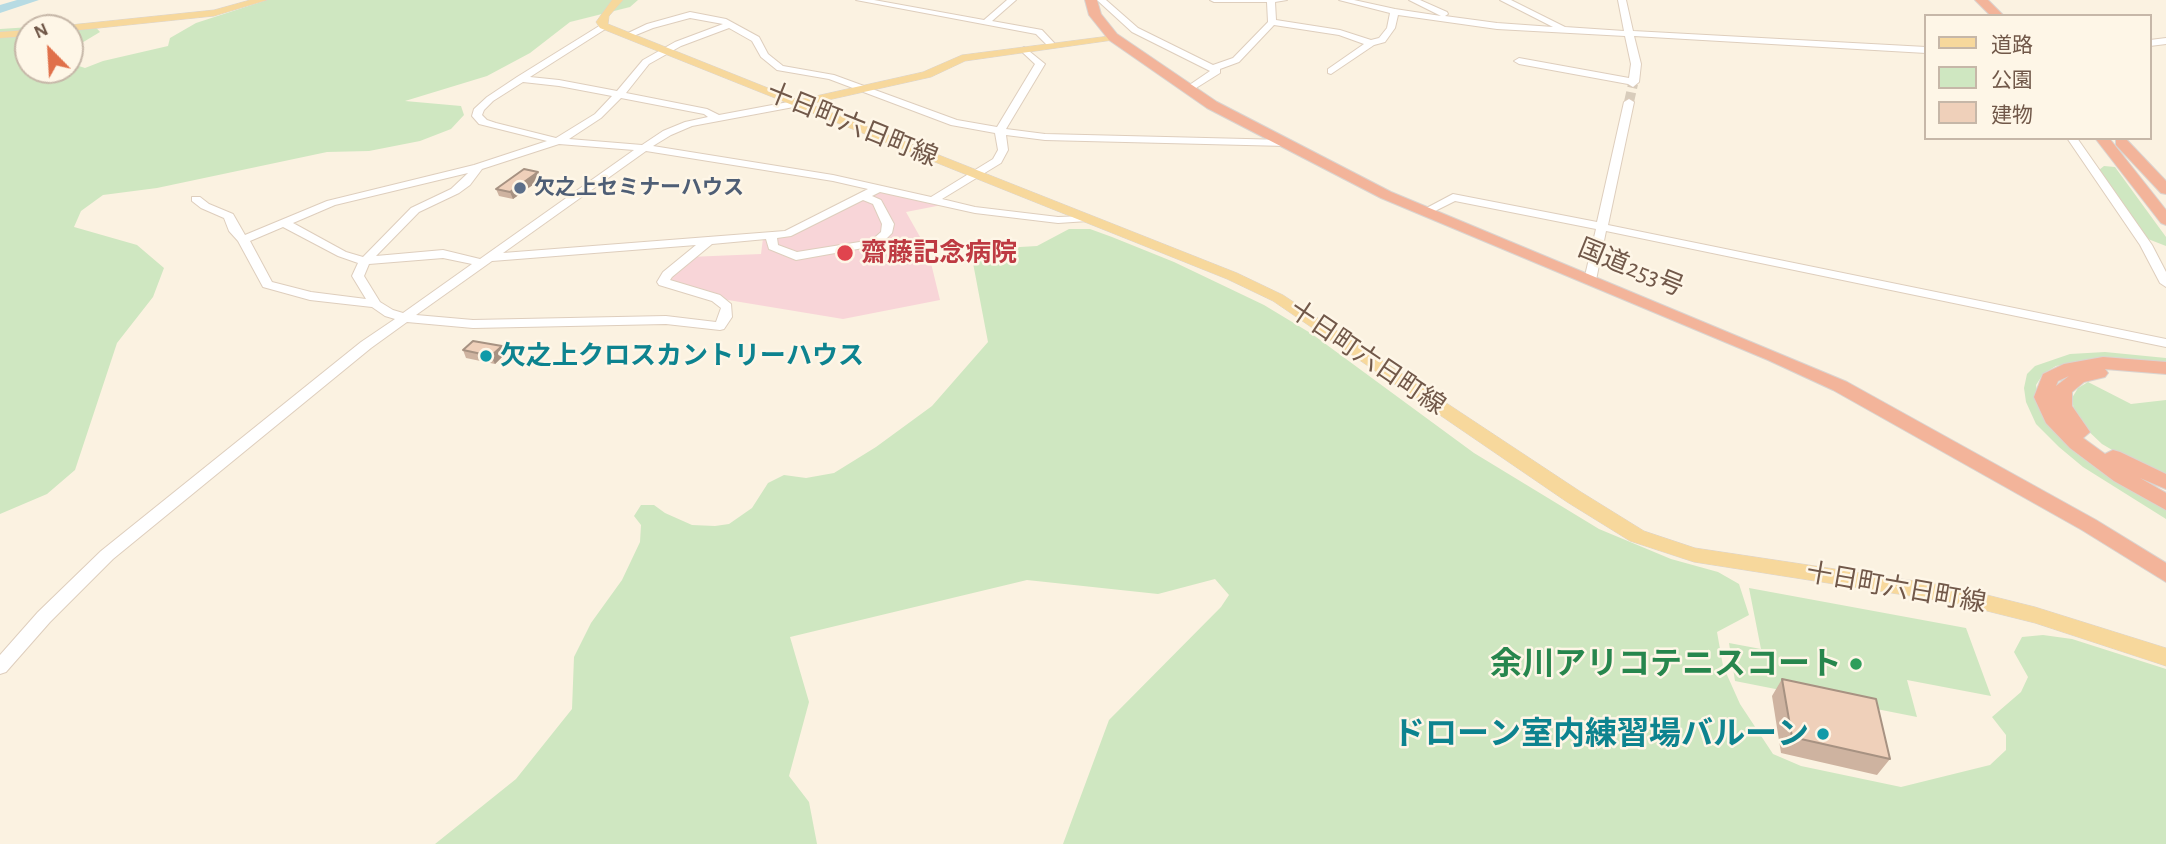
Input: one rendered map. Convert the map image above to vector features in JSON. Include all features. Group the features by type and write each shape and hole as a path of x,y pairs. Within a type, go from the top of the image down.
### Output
{"highway":[{"name":"国道253号","path":"1091,0 1095,15 1113,37 1188,90 1286,143 1425,212 1774,356 1840,386 2089,525 2166,574"},
{"path":"1972,0 1987,14"},
{"path":"1981,0 1996,14"},
{"path":"2104,140 2166,220"},
{"path":"2120,140 2166,190"},
{"path":"2120,140 2166,198"},
{"path":"2166,368 2104,363 2070,368 2050,379 2043,397 2053,419 2082,448 2166,503"},
{"path":"2166,375 2121,371 2090,374 2070,383 2063,390 2062,398 2062,407 2069,419 2092,443 2125,464 2166,482"}],"main road":[{"path":"84,27 214,13 262,0"},
{"path":"604,26 601,22 604,15 618,0"},
{"name":"十日町六日町線","path":"604,26 1232,276 1278,298 1574,497 1637,536 1694,555 1955,595 2035,615 2166,657"},
{"path":"799,103 927,75 962,58 1113,37"}],"street":[{"path":"860,0 1039,32 1053,46"},
{"path":"987,22 1012,0"},
{"path":"1101,0 1135,30 1217,71 1188,90"},
{"path":"1214,0 1283,0"},
{"path":"1343,0 1395,12 1569,31 1924,50"},
{"path":"1413,0 1441,12 1450,19"},
{"path":"1504,0 1569,31"},
{"path":"1518,61 1633,83 1636,64 1622,0"},
{"path":"1212,69 1236,60 1272,22 1271,1"},
{"path":"1331,71 1371,43 1382,40 1391,28 1395,12"},
{"path":"628,35 690,15 723,21 757,38 764,55 780,68 831,77 955,123 1000,131 1045,137 1286,143"},
{"path":"1272,22 1340,33 1371,43"},
{"path":"243,240 331,203 478,167 558,141 598,116 646,62 664,51 729,25"},
{"path":"604,26 520,79 479,109 477,116 483,122 558,141 644,148 833,178 975,211 1058,220 1084,219"},
{"path":"933,200 977,176 997,161 1003,150 1000,131 1040,64 1024,50"},
{"path":"520,79 619,94 706,112 716,118"},
{"path":"1590,280 1629,102"},
{"path":"0,667 44,617 107,555 366,345 644,148 667,133 716,118 799,103"},
{"path":"2073,140 2139,234 2166,283"},
{"path":"375,304 358,276 365,261 415,210 456,191 467,183 478,167"},
{"path":"284,223 342,254 365,261 443,254 486,260 771,237 787,234 865,198 879,188"},
{"path":"1425,212 1453,197 2166,343"},
{"path":"771,237 773,247 796,256 876,243 886,233 888,224 877,202 865,198"},
{"path":"196,199 205,206 229,216 267,284 310,296 375,304 389,313 407,318 473,324 666,320 720,326 726,317 727,307 716,298 663,282 667,275 709,241"}],"shaded area":[{"name":"齋藤記念病院","path":"879,188 947,204 906,212 928,251 940,300 843,319 716,298 673,286 667,275 689,257 761,254 763,238 787,234"}],"green space":[{"path":"267,0 638,0 630,7 570,22 530,53 487,76 405,101 461,106 464,115 451,129 420,141 369,151 327,152 157,188 103,195 81,211 74,227 137,245 164,268 153,297 117,343 75,470 47,494 0,514 0,29 14,28 14,84 84,84 84,68 168,46 170,38 196,23"},
{"path":"92,23 100,32 84,42 84,24"},
{"path":"2104,166 2115,167 2166,237 2166,246 2148,239 2099,170"},
{"path":"1069,229 1090,229 1112,237 1174,262 1264,305 1312,334 1474,453 1599,529 1671,559 1718,572 1739,584 1749,615 1717,632 1723,666 1740,704 1773,754 1801,766 1901,787 1990,765 2006,750 2006,735 1992,717 2021,692 2028,677 2014,652 2022,637 2043,635 2072,639 2166,669 2166,844 1063,844 1109,720 1221,607 1229,595 1215,579 1158,594 1027,580 790,637 809,702 789,776 809,802 817,844 435,844 516,779 572,709 574,657 591,623 622,580 640,542 641,525 634,516 641,505 654,505 692,525 729,524 752,508 768,483 784,475 806,478 834,473 876,447 932,406 988,342 973,263 984,252 1037,246"},
{"path":"2105,352 2166,358 2166,363 2097,358 2056,366 2043,374 2036,385 2040,409 2166,509 2166,519 2083,467 2059,447 2036,424 2026,402 2024,388 2027,374 2035,366 2070,354"},
{"path":"2088,382 2131,404 2166,400 2166,476 2131,461 2102,444 2083,426 2074,411 2072,398 2078,388"},
{"name":"余川アリコテニスコート","path":"1749,588 1966,628 1991,696 1907,680 1917,717 1735,681 1729,643 1761,649"}],"building":[{"path":"524,169 538,172 510,192 496,189"},
{"path":"473,341 502,346 491,356 463,350"},
{"path":"1782,679 1876,699 1890,759 1792,737"}],"waterway":[{"path":"0,9 32,0"}],"tunnel":[{"path":"1629,102 1633,84"}],"place":[{"name":"欠之上セミナーハウス","path":"520,188"},
{"name":"齋藤記念病院","path":"845,253"},
{"name":"欠之上クロスカントリーハウス","path":"486,356"},
{"name":"余川アリコテニスコート","path":"1856,664"},
{"name":"ドローン室内練習場バルーン","path":"1823,734"}]}
